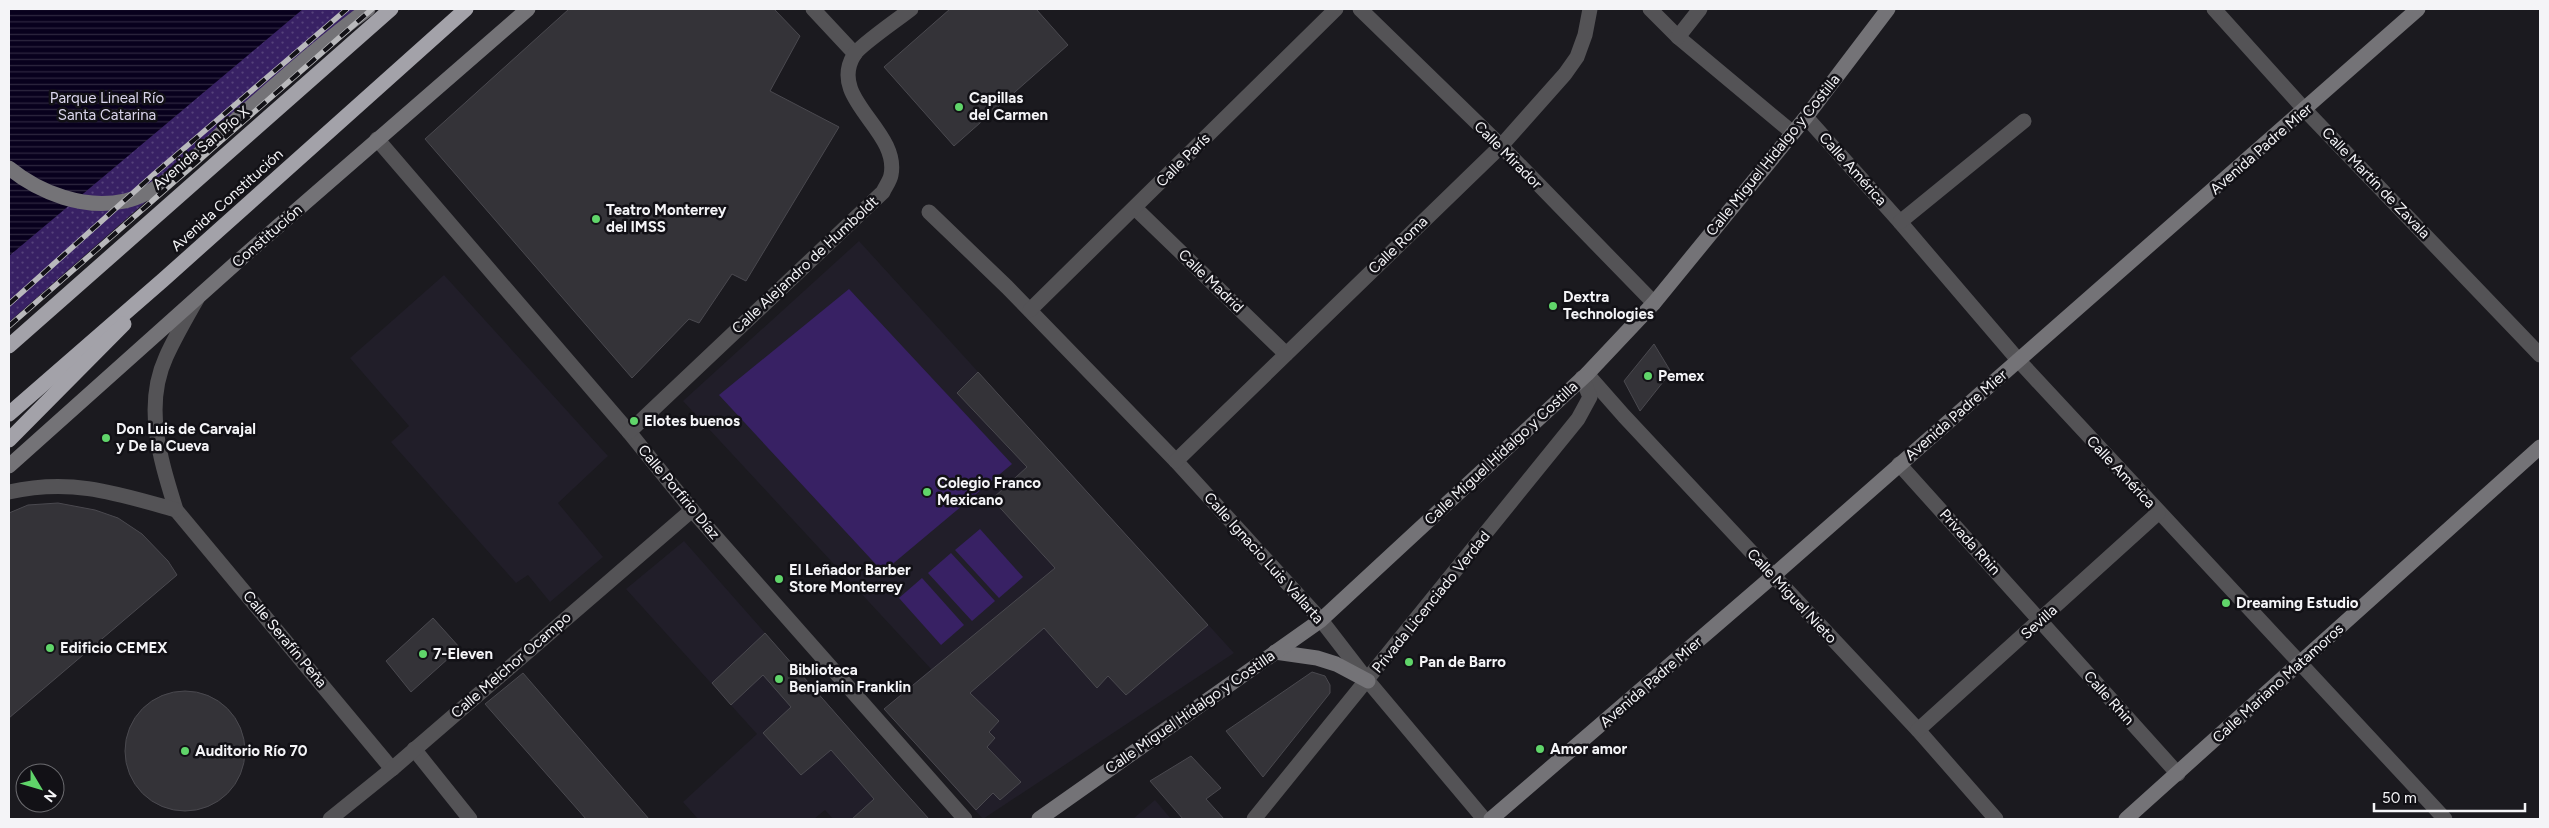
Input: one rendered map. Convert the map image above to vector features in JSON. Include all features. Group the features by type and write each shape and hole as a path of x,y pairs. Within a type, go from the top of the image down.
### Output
{"highway":[{"path":"9,346 391,9"},
{"name":"Avenida Constitución","path":"9,414 163,280 466,9"},
{"path":"9,440 110,341 163,280"}],"street":[{"name":"Avenida San Pío X","path":"9,168 28,183 51,194 81,200 104,203 126,201 147,192 190,161 333,35 368,9"},
{"name":"Constitución","path":"9,466 197,297 528,9"},
{"path":"813,9 855,54 910,9"},
{"name":"Calle París","path":"1030,310 1336,9"},
{"name":"Calle Mirador","path":"1360,9 1501,146 1654,303"},
{"name":"Calle Roma","path":"1176,461 1501,146 1565,74 1577,57 1585,35 1590,9"},
{"path":"1650,9 1678,37 1792,132"},
{"path":"1678,37 1700,9"},
{"name":"Calle Miguel Hidalgo y Costilla","path":"1039,819 1321,620 1584,376 1654,303 1806,117 1888,9"},
{"name":"Calle Martín de Zavala","path":"2214,9 2305,110 2540,355"},
{"name":"Avenida Padre Mier","path":"1491,819 1773,576 2418,9"},
{"name":"Calle Alejandro de Humboldt","path":"629,432 883,192 891,176 892,157 887,142 854,97 849,83 849,70 855,54"},
{"name":"Calle América","path":"1806,117 1900,222 2019,361 2158,513 2445,819"},
{"path":"1900,222 2024,122"},
{"name":"Calle Porfirio Díaz","path":"377,140 629,432 692,510 965,819"},
{"name":"Calle Madrid","path":"1135,208 1286,354"},
{"name":"Calle Ignacio Luis Vallarta","path":"929,212 1030,310 1176,461 1321,620 1368,681 1484,819"},
{"name":"Calle Serafín Peña","path":"197,297 166,357 159,375 155,401 157,443 176,510 392,768"},
{"name":"Calle Miguel Nieto","path":"1584,376 1918,730 1996,819"},
{"name":"Privada Licenciado Verdad","path":"1254,819 1368,681 1578,419 1590,397 1584,376"},
{"name":"Calle Mariano Matamoros","path":"2126,819 2178,774 2299,662 2447,533 2540,447"},
{"name":"Privada Rhin","path":"1899,464 2041,620"},
{"path":"9,492 38,486 74,486 109,491 176,510"},
{"name":"Calle Melchor Ocampo","path":"330,819 692,510"},
{"name":"Sevilla","path":"1918,730 2158,513"},
{"name":"Calle Rhin","path":"2041,620 2178,774"},
{"path":"1275,652 1317,658 1336,664 1368,681"},
{"path":"414,749 470,819"}],"shaded area":[{"name":"Parque Lineal Río Santa Catarina","path":"9,9 303,9 9,256"},
{"name":"Colegio Franco Mexicano","path":"859,241 1234,653 983,819 884,709 931,669 683,401"},
{"path":"444,275 608,456 558,503 603,557 550,602 528,575 516,583 391,442 409,426 350,358"},
{"path":"684,541 929,819 833,819 825,810 814,819 698,819 683,802 757,734 626,589"},
{"path":"1155,800 1171,819 1133,819"}],"green space":[{"name":"Parque Lineal Río Santa Catarina","path":"9,9 365,9 9,322"},
{"path":"849,289 1012,464 883,572 719,395"},
{"path":"980,529 1023,577 999,598 955,550"},
{"path":"951,553 995,601 972,621 928,573"},
{"path":"922,578 964,625 941,645 899,598"}],"building":[{"name":"Teatro Monterrey del IMSS","path":"569,9 774,9 800,36 770,91 839,127 746,281 732,274 699,323 689,319 632,378 425,139"},
{"name":"Capillas del Carmen","path":"950,9 1036,9 1068,45 954,146 884,67"},
{"name":"Pemex","path":"1654,344 1671,372 1640,411 1624,381"},
{"path":"978,372 1208,625 1126,695 1108,676 1097,688 1044,628 970,693 999,721 989,732 995,738 987,747 1021,782 1000,800 993,793 976,810 884,709 1055,568 992,499 1027,467 957,393"},
{"name":"Edificio CEMEX","path":"58,503 95,510 118,518 142,534 168,561 177,575 9,718 9,513 28,505"},
{"name":"7-Eleven","path":"433,618 460,648 411,692 386,661"},
{"path":"765,633 929,819 852,819 874,799 831,750 801,775 763,733 791,707 763,675 731,705 712,683"},
{"path":"1312,672 1325,676 1330,685 1330,693 1263,777 1226,731"},
{"path":"523,673 649,819 586,819 485,704"},
{"name":"Auditorio Río 70","path":"185,691 208,695 228,708 241,728 245,751 241,774 228,794 208,807 185,811 162,807 142,794 129,774 125,751 129,728 142,708 162,695"},
{"path":"1191,756 1221,788 1206,799 1224,819 1183,819 1150,781"}],"railway":[{"path":"9,304 153,175 347,9"},
{"path":"9,326 372,9"}],"place":[{"name":"Capillas del Carmen","path":"959,107"},
{"name":"Teatro Monterrey del IMSS","path":"596,219"},
{"name":"Dextra Technologies","path":"1553,306"},
{"name":"Pemex","path":"1648,376"},
{"name":"Elotes buenos","path":"634,421"},
{"name":"Don Luis de Carvajal y De la Cueva","path":"106,438"},
{"name":"Colegio Franco Mexicano","path":"927,492"},
{"name":"El Leñador Barber Store Monterrey","path":"779,579"},
{"name":"Dreaming Estudio","path":"2226,603"},
{"name":"Edificio CEMEX","path":"50,648"},
{"name":"7-Eleven","path":"423,654"},
{"name":"Pan de Barro","path":"1409,662"},
{"name":"Biblioteca Benjamin Franklin","path":"779,679"},
{"name":"Amor amor","path":"1540,749"},
{"name":"Auditorio Río 70","path":"185,751"}]}
